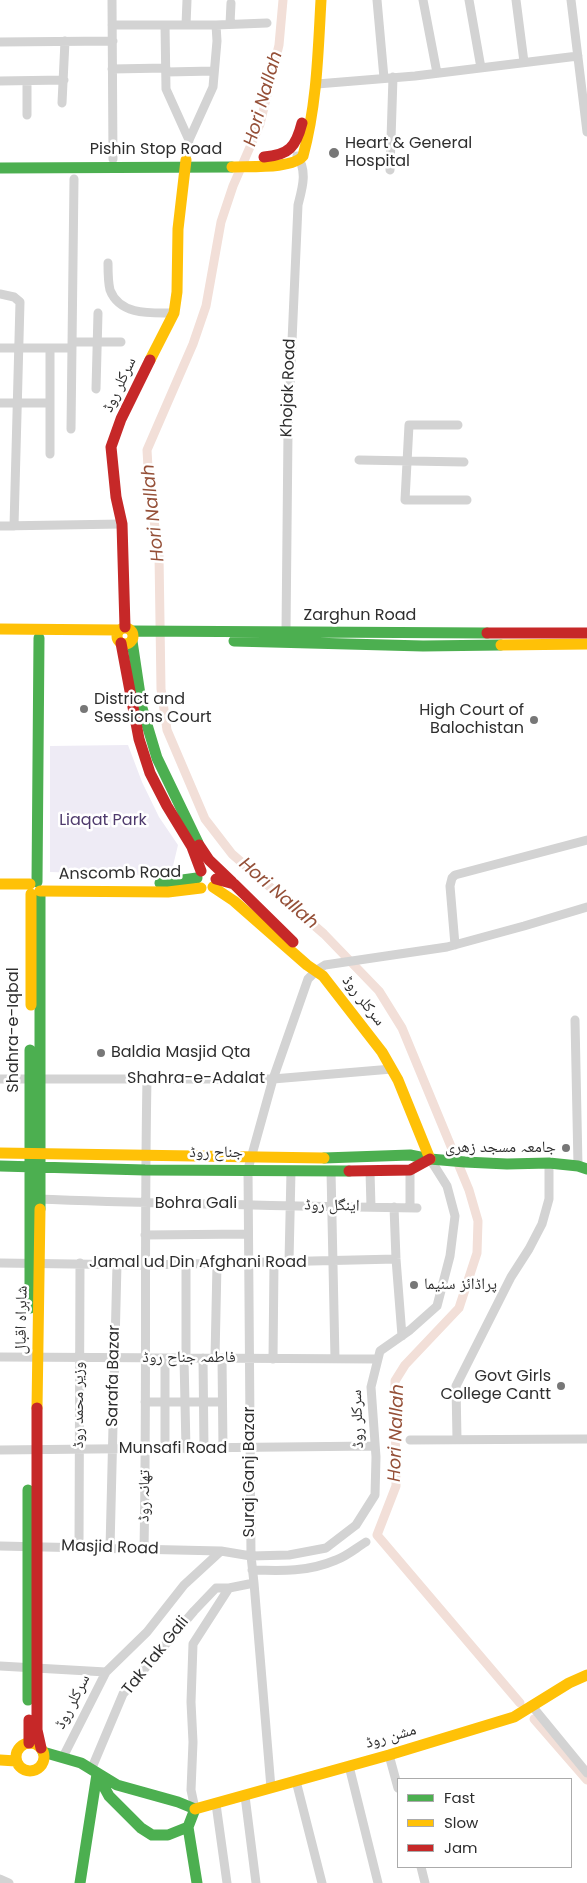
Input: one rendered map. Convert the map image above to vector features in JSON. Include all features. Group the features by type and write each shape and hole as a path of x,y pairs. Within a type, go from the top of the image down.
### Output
{"street":[{"path":"112,0 113,159"},
{"path":"186,25 187,0"},
{"path":"292,149 299,138 309,76 312,0"},
{"path":"300,160 303,156 311,126 316,84 321,0"},
{"path":"377,0 384,78"},
{"path":"423,0 437,73"},
{"path":"469,0 481,68"},
{"path":"516,0 524,62"},
{"path":"571,0 587,132"},
{"path":"230,24 231,3"},
{"path":"112,25 267,23"},
{"path":"165,25 166,89 189,140"},
{"path":"185,164 189,140 213,87 217,41 216,25"},
{"path":"62,103 65,41"},
{"path":"0,42 113,41"},
{"path":"316,84 393,78 578,56"},
{"path":"112,69 214,71"},
{"path":"390,170 393,78"},
{"path":"0,81 64,80"},
{"path":"27,81 27,115"},
{"name":"Pishin Stop Road","path":"241,163 281,154 292,149"},
{"name":"Khojak Road","path":"286,632 287,436 298,205 303,184 303,170 300,160 292,149"},
{"name":"Pishin Stop Road","path":"0,158 113,159 185,164"},
{"name":"Pishin Stop Road","path":"0,168 241,163 280,165 300,160"},
{"name":"سرکلر روڈ","path":"185,164 178,230 177,292 174,313 121,419 111,448 116,497 122,524 126,636 139,739 150,773 167,806 192,847 206,879 307,965 317,970"},
{"path":"71,429 74,179"},
{"path":"108,262 110,289 114,297 124,306 130,310 174,313"},
{"path":"0,294 14,297 20,302 14,526"},
{"path":"96,389 98,312"},
{"path":"0,348 50,348 98,342 121,342"},
{"path":"50,348 50,454"},
{"path":"0,403 50,403"},
{"path":"458,424 409,425 405,500 467,500"},
{"path":"359,460 464,462"},
{"path":"0,526 122,524"},
{"path":"572,634 587,625"},
{"name":"Zarghun Road","path":"0,629 126,636 423,646 587,644"},
{"name":"Zarghun Road","path":"0,638 286,632 572,634 587,632"},
{"path":"469,633 470,645"},
{"name":"سرکلر روڈ","path":"126,636 142,708 156,758 199,845 206,879"},
{"name":"Shahra-e-Iqbal","path":"36,1167 35,888 40,638"},
{"path":"455,945 450,886 455,875 587,840"},
{"path":"199,845 209,860 234,884"},
{"name":"سرکلر روڈ","path":"63,1756 106,1672 147,1632 184,1585 221,1551 250,1556 288,1555 326,1548 356,1525 375,1495 375,1446 371,1387 380,1351 402,1336 437,1306 450,1256 455,1216 447,1186 430,1159 398,1080 382,1052 317,970 311,959 234,884 206,879"},
{"name":"Anscomb Road","path":"0,890 169,883 206,879"},
{"name":"Anscomb Road","path":"0,884 35,888"},
{"path":"317,970 325,965 455,945 587,907"},
{"name":"Suraj Ganj Bazar","path":"270,1788 254,1583 250,1556 251,1448 248,1169 273,1080 308,979 317,970"},
{"path":"575,1020 584,1167"},
{"name":"Shahra-e-Adalat","path":"0,1079 273,1080 392,1069"},
{"name":"تھانہ روڈ","path":"144,1549 146,1402 144,1204 147,1079"},
{"name":"جناح روڈ","path":"0,1153 322,1158 410,1155 465,1162 549,1163 584,1167"},
{"name":"جناح روڈ","path":"0,1166 145,1170 410,1170 430,1159"},
{"path":"457,1439 456,1386 511,1277 542,1224 549,1198 549,1163"},
{"name":"شاہراہ اقبال","path":"36,1167 32,1668 37,1730 42,1750"},
{"path":"370,1170 371,1207"},
{"name":"اینگل روڈ","path":"248,1204 414,1208 410,1170"},
{"path":"289,1262 290,1171"},
{"path":"331,1171 335,1359"},
{"name":"Bohra Gali","path":"35,1198 144,1204 248,1204"},
{"path":"394,1207 402,1336"},
{"path":"144,1235 248,1234"},
{"name":"Jamal ud Din Afghani Road","path":"0,1263 249,1264 396,1259"},
{"name":"وزیر محمد روڈ","path":"79,1547 80,1263"},
{"path":"273,1359 274,1263"},
{"name":"Sarafa Bazar","path":"110,1548 117,1264"},
{"path":"186,1264 186,1449"},
{"path":"217,1264 218,1358 222,1402 223,1449"},
{"name":"فاطمہ جناح روڈ","path":"0,1357 378,1359"},
{"path":"164,1358 165,1449"},
{"path":"203,1358 204,1449"},
{"path":"146,1402 222,1402"},
{"path":"410,1440 587,1439"},
{"name":"Munsafi Road","path":"0,1450 146,1450 375,1446"},
{"path":"252,1570 288,1572 307,1569 336,1560 366,1542"},
{"name":"Masjid Road","path":"0,1546 221,1551"},
{"name":"Tak Tak Gali","path":"94,1772 123,1694 216,1588 229,1588 254,1583"},
{"path":"197,1883 188,1827 195,1809 191,1790 193,1644 229,1588"},
{"path":"0,1666 106,1672"},
{"path":"30,1743 32,1668"},
{"name":"مشن روڈ","path":"195,1809 514,1718 569,1683 587,1675"},
{"path":"532,1706 587,1773"},
{"path":"25,1743 30,1743 38,1745 44,1756 41,1765 30,1771 21,1768 16,1761 18,1748 25,1743"},
{"path":"42,1750 81,1763 94,1772 126,1788 178,1802 195,1809"},
{"path":"389,1755 397,1784"},
{"path":"0,1760 16,1761"},
{"path":"349,1766 378,1883"},
{"path":"94,1772 110,1796 141,1828 152,1835 168,1835 188,1827"},
{"path":"80,1883 94,1772"},
{"path":"296,1781 322,1883"},
{"path":"245,1796 256,1883"},
{"path":"216,1804 227,1883"},
{"path":"421,1868 426,1883"},
{"path":"0,1879 9,1883"}],"green space":[{"name":"Liaqat Park","path":"128,745 142,782 159,817 178,845 173,866 162,873 144,875 50,872 50,746"}],"waterway":[{"name":"Hori Nallah","path":"283,0 279,45 260,124 233,186 221,222 206,306 193,344 147,450 149,485 159,555 161,689 167,730 205,819 232,854 324,934 379,991 402,1028 469,1190 478,1221 477,1253 459,1308 405,1365 395,1381 396,1486 377,1535 520,1703"},
{"path":"534,1719 587,1780"}],"traffic: fast":[{"path":"0,168 232,167"},
{"path":"132,631 487,633"},
{"path":"37,882 39,638"},
{"path":"132,641 142,708 157,758 198,843"},
{"path":"234,641 423,646 501,645"},
{"path":"160,883 197,878"},
{"path":"40,892 40,1209"},
{"path":"30,1050 30,1308"},
{"path":"324,1158 410,1155 465,1162 549,1163 578,1166 587,1169"},
{"path":"0,1166 145,1170 349,1171"},
{"path":"28,1490 28,1700"},
{"path":"43,1752 81,1763 117,1785 178,1802 195,1809"},
{"path":"97,1774 109,1796 141,1828 152,1835 168,1835 188,1827"},
{"path":"80,1883 97,1774"},
{"path":"195,1809 188,1827 197,1883"}],"traffic: slow":[{"path":"232,167 281,165 298,160 303,156 314,98 321,0"},
{"path":"150,360 174,313 177,292 178,229 186,160"},
{"path":"122,628 128,628 133,633 133,636 131,642 122,644 117,639 117,633 122,628"},
{"path":"0,629 119,630"},
{"path":"501,645 587,644"},
{"path":"0,884 30,884"},
{"path":"213,887 234,901 307,965 323,976 382,1052 398,1080 430,1159"},
{"path":"40,891 168,892 201,888"},
{"path":"31,894 31,1005"},
{"path":"0,1153 324,1158"},
{"path":"37,1408 40,1209"},
{"path":"195,1809 389,1755 514,1717 569,1683 587,1675"},
{"path":"30,1743 40,1747 44,1757 40,1767 30,1771 20,1767 16,1757 20,1747 30,1743"},
{"path":"0,1760 16,1761"}],"traffic: jam":[{"path":"264,157 280,154 290,148 297,138 302,123"},
{"path":"125,627 122,524 116,497 111,447 121,419 150,360"},
{"path":"487,633 587,633"},
{"path":"121,643 139,739 150,773 167,806 192,847 201,871"},
{"path":"199,845 209,860 232,882"},
{"path":"216,879 234,884 293,942"},
{"path":"349,1171 410,1170 430,1159"},
{"path":"37,1408 37,1730 41,1748"},
{"path":"29,1720 29,1743"}],"place":[{"name":"Heart & General Hospital","path":"334,153"},
{"name":"District and Sessions Court","path":"84,709"},
{"name":"High Court of Balochistan","path":"534,720"},
{"name":"Baldia Masjid Qta","path":"101,1053"},
{"name":"جامعہ مسجد زھری","path":"566,1148"},
{"name":"پراڈائز سنیما","path":"414,1285"},
{"name":"Govt Girls College Cantt","path":"561,1386"}]}
